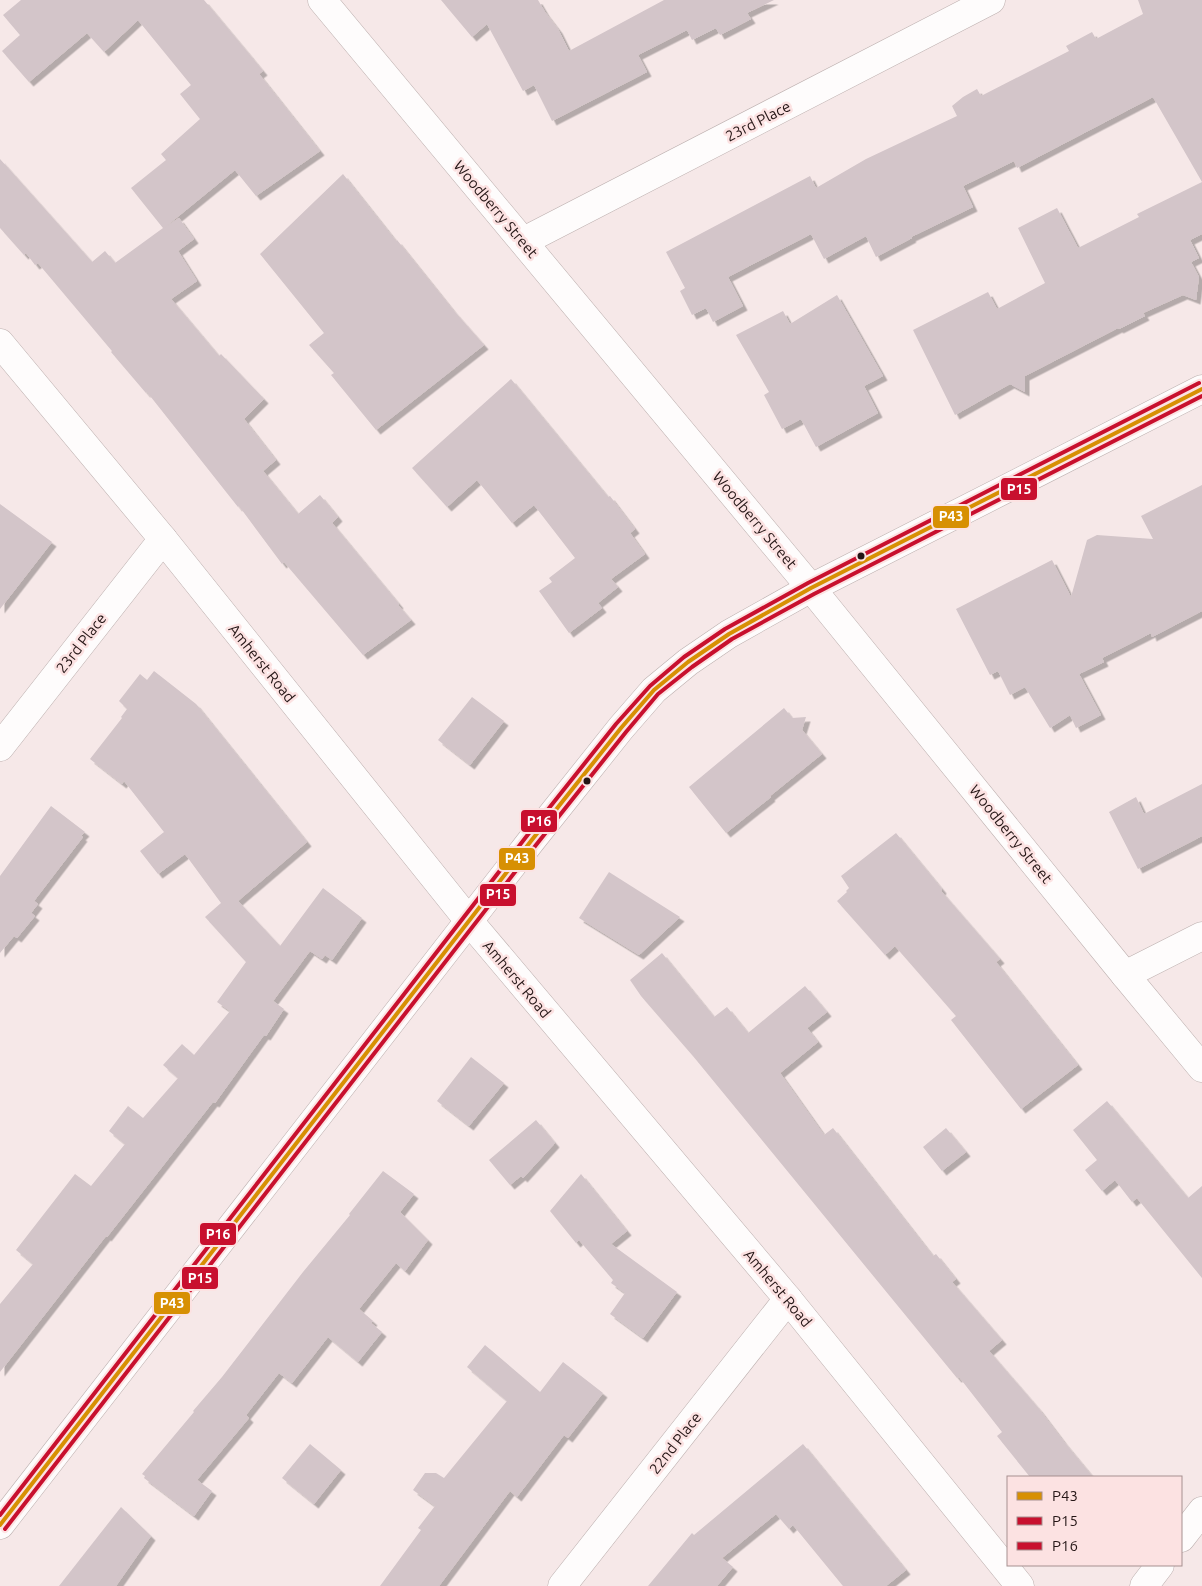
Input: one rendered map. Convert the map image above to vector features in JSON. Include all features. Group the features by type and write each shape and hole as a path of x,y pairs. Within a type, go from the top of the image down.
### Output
{"street":[{"name":"Woodberry Street","path":"322,0 811,588 1202,1068"},
{"name":"23rd Place","path":"524,241 991,0"},
{"name":"Amherst Road","path":"0,343 163,539 469,921 788,1299 1020,1586"},
{"path":"0,1525 469,921 621,728 654,690 688,662 729,634 811,588 1202,389"},
{"name":"23rd Place","path":"0,746 163,539"},
{"path":"1125,975 1202,936"},
{"name":"22nd Place","path":"562,1586 788,1299"},
{"path":"1182,1537 1202,1510"},
{"path":"1144,1586 1159,1566"}],"building":[{"path":"21,0 204,0 263,71 259,74 320,151 256,196 235,170 164,228 179,218 194,239 178,251 197,281 171,299 219,356 221,354 264,399 244,419 276,460 263,471 298,514 320,495 338,517 332,523 411,620 363,655 284,562 282,564 239,506 147,392 111,352 38,263 35,265 26,253 24,255 0,228 0,159 92,262 105,251 115,263 163,228 131,188 166,160 161,154 200,119 180,94 191,85 138,20 104,52 87,33 29,82 2,51 20,35 3,15"},
{"path":"441,0 538,0 558,29 569,51 664,0 774,0 747,13 751,19 720,35 716,28 692,40 687,30 638,55 647,72 552,121 534,85 523,91 487,24 472,37"},
{"path":"1138,0 1202,0 1202,182 1153,97 1017,168 1014,161 963,186 973,207 911,237 876,257 866,236 824,259 811,234 728,277 743,306 713,322 706,308 692,315 680,291 685,288 666,252 810,176 816,188 866,159 957,116 952,106 977,89 981,96 1069,51 1066,46 1092,32 1096,39 1143,14"},
{"path":"343,174 396,241 484,345 376,430 331,375 334,373 309,345 324,333 260,254"},
{"path":"1202,182 1202,234 1190,240 1199,258 1191,262 1199,277 1196,300 1183,295 1143,313 1145,316 1025,376 1025,392 1010,384 955,415 913,330 988,292 997,309 1045,283 1018,228 1057,208 1078,248 1139,217 1137,214"},
{"path":"837,295 883,376 864,386 878,413 816,447 801,419 782,429 764,395 769,392 736,335 783,311 790,324"},
{"path":"511,379 608,497 610,496 635,529 630,533 645,554 611,579 618,587 598,603 602,608 569,633 539,591 552,582 549,578 575,558 534,505 512,523 477,480 447,507 412,468"},
{"path":"1202,485 1202,611 1152,637 1151,633 1102,658 1104,662 1079,674 1101,715 1076,728 1070,715 1050,728 1025,687 1010,695 998,671 990,675 956,609 1052,560 1071,597 1087,540 1097,535 1153,539 1141,516"},
{"path":"0,504 52,542 0,609"},
{"path":"154,671 196,704 307,842 238,901 280,946 323,888 362,918 332,960 325,955 322,959 310,951 273,1001 284,1009 266,1036 264,1035 215,1103 213,1102 0,1372 0,1304 33,1264 16,1250 75,1174 91,1186 125,1144 109,1131 128,1106 143,1118 178,1078 163,1065 182,1044 194,1055 230,1011 217,1002 246,962 205,917 221,903 185,854 158,874 140,851 164,832 124,781 122,784 90,759 127,709 119,701 140,674 147,680"},
{"path":"472,697 504,721 470,765 438,740"},
{"path":"784,708 792,718 806,717 802,730 822,754 726,833 689,787"},
{"path":"1202,784 1202,836 1138,869 1109,812 1136,797 1144,814"},
{"path":"51,806 85,832 34,901 38,904 31,913 35,916 17,938 14,936 0,953 0,876"},
{"path":"896,833 942,889 941,891 1000,959 996,962 1078,1065 1021,1109 951,1020 956,1016 895,946 885,955 837,901 849,888 841,876"},
{"path":"609,872 680,917 639,955 579,918"},
{"path":"662,953 714,1017 727,1007 748,1033 805,986 827,1012 807,1028 818,1042 780,1073 824,1135 833,1128 933,1256 936,1254 956,1279 952,1282 1002,1340 989,1351 1039,1409 1092,1476 1029,1476 997,1436 1002,1432 959,1377 957,1378 693,1056 641,996 630,980"},
{"path":"471,1057 504,1083 469,1126 437,1101"},
{"path":"1107,1101 1188,1198 1202,1186 1202,1278 1137,1198 1132,1202 1115,1180 1102,1191 1085,1170 1097,1160 1073,1130"},
{"path":"536,1120 555,1143 523,1178 521,1176 510,1185 489,1160"},
{"path":"946,1128 966,1152 942,1171 923,1147"},
{"path":"383,1171 414,1194 400,1212 428,1240 405,1271 396,1263 359,1309 382,1332 358,1362 328,1337 292,1383 279,1373 246,1415 249,1418 197,1480 212,1491 194,1516 144,1478 145,1476 142,1474 222,1377"},
{"path":"581,1174 627,1231 611,1244 677,1292 643,1338 610,1314 625,1293 611,1283 613,1280 579,1240 576,1243 550,1211"},
{"path":"485,1345 540,1392 563,1362 603,1393 568,1438 564,1435 517,1497 510,1491 439,1586 380,1586 421,1530 418,1528 435,1506 413,1490 425,1473 436,1473 444,1478 507,1401 467,1367"},
{"path":"310,1444 341,1470 314,1504 282,1478"},
{"path":"803,1444 906,1570 886,1586 843,1586 793,1525 789,1529 776,1514 722,1558 733,1567 717,1586 648,1586 692,1533 694,1535"},
{"path":"121,1507 151,1536 116,1586 59,1586"}],"transit line":[{"name":"P16","path":"0,1515 526,837 616,724 650,686 684,657 725,629 808,583 1199,383"},
{"name":"P43","path":"0,1525 531,841 621,728 654,690 688,662 729,634 811,588 1202,389"},
{"name":"P15","path":"5,1529 536,845 658,694 732,639 814,594 1202,396"}]}
